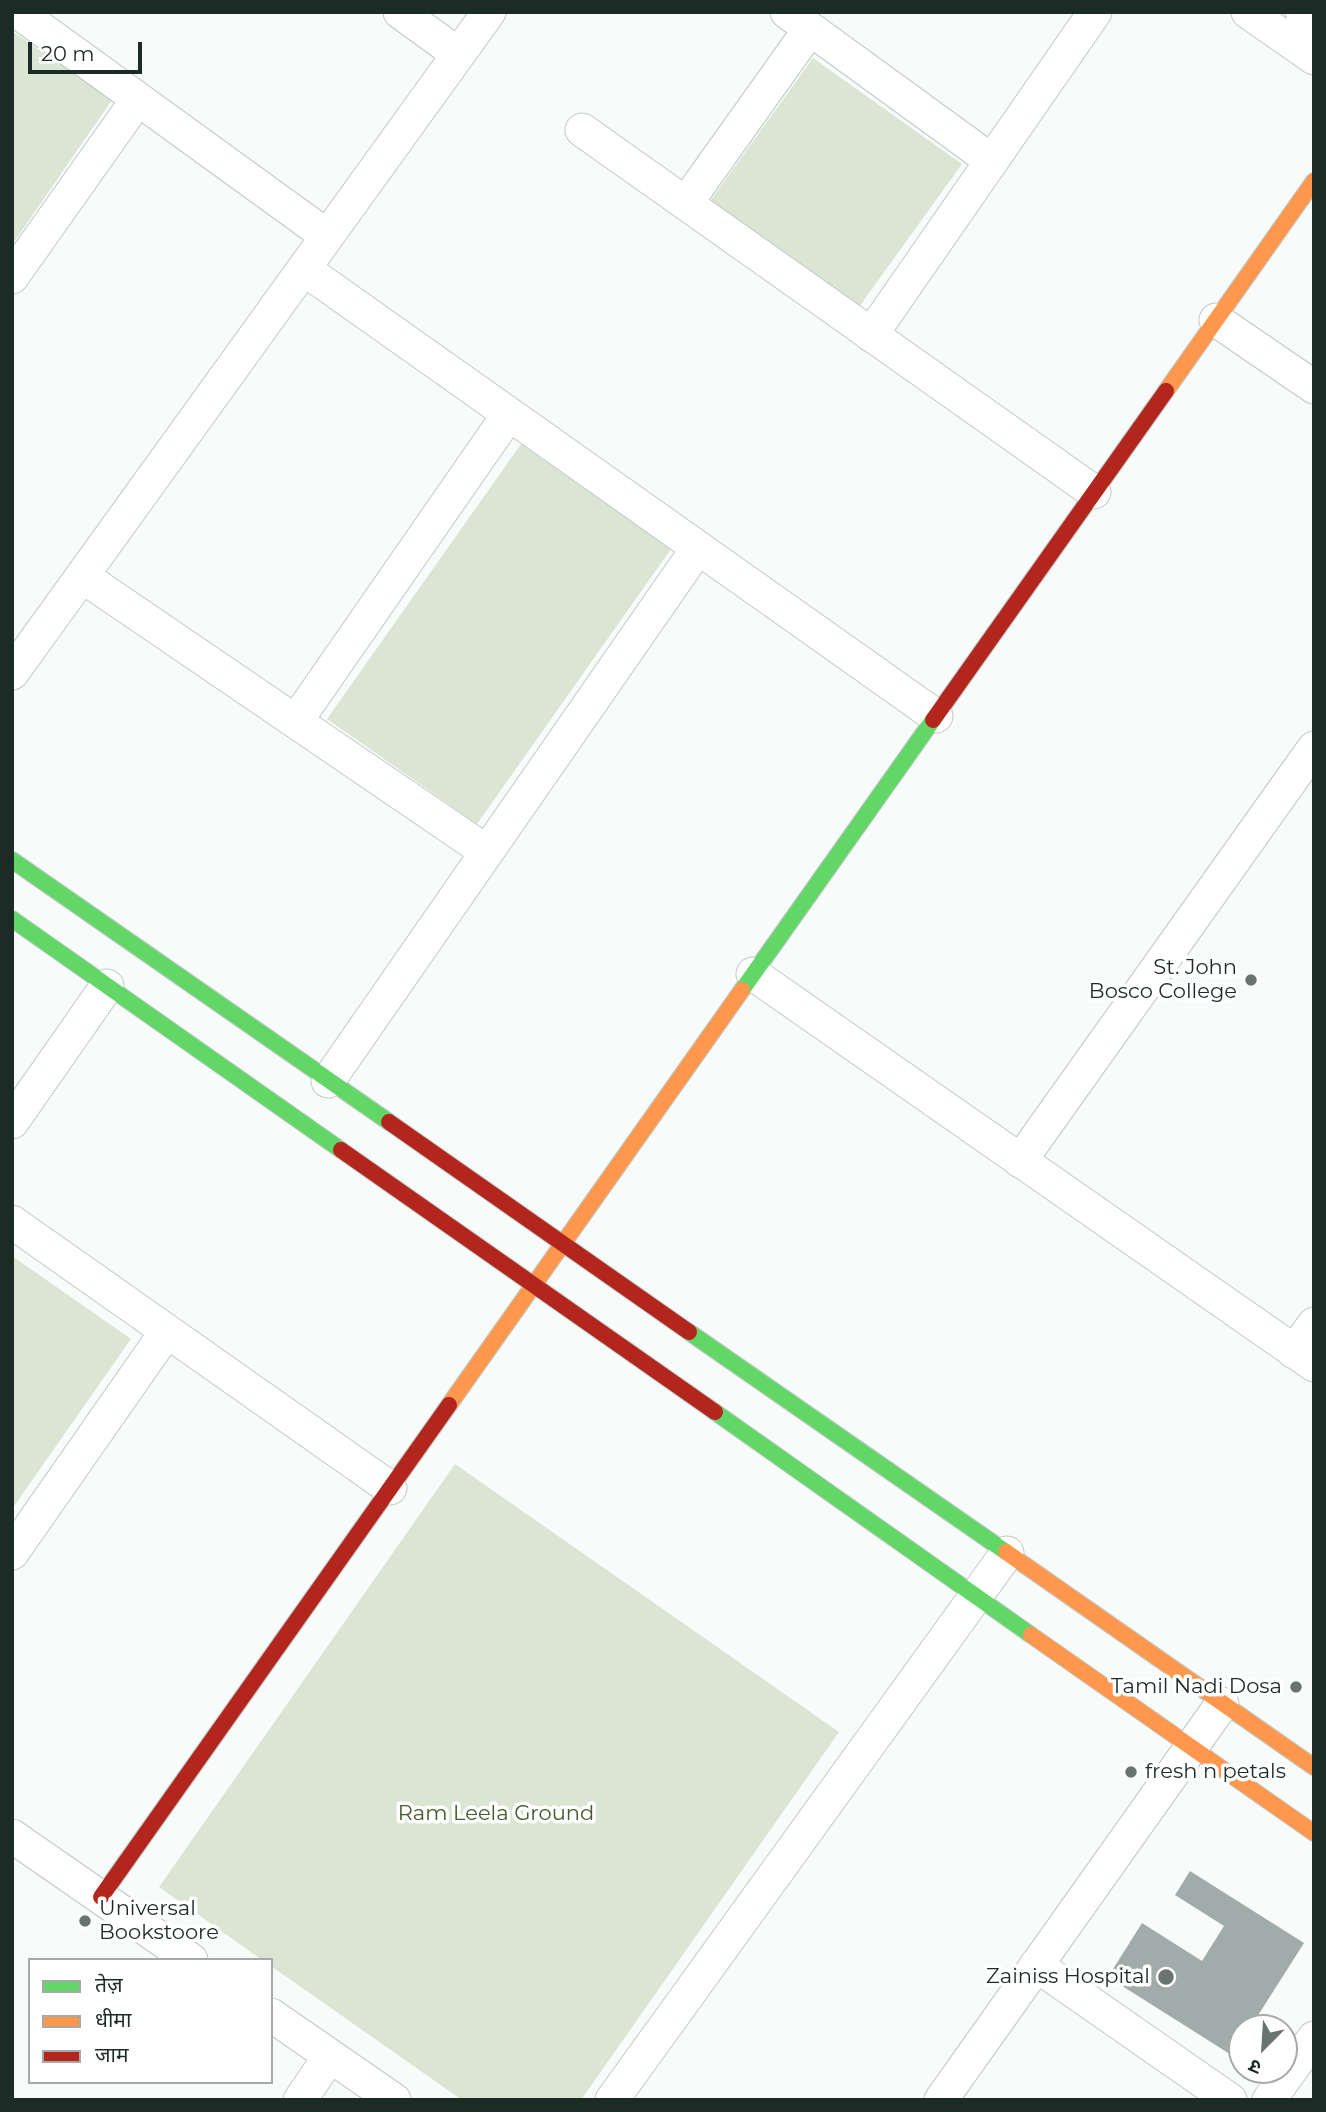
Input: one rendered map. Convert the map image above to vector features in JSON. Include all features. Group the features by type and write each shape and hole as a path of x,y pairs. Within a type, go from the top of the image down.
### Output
{"street":[{"path":"18,12 327,236"},
{"path":"400,12 458,54"},
{"path":"12,673 489,12"},
{"path":"871,334 1095,12"},
{"path":"1248,12 1314,58"},
{"path":"1302,12 1314,20"},
{"path":"686,203 799,20 992,161"},
{"path":"12,277 138,99"},
{"path":"582,130 1094,492"},
{"path":"101,1898 1314,181"},
{"path":"304,269 936,716"},
{"path":"1216,320 1314,387"},
{"path":"296,721 509,414"},
{"path":"328,1081 698,548"},
{"path":"82,576 487,852"},
{"path":"1020,1160 1314,748"},
{"path":"12,860 1314,1767"},
{"path":"12,919 1314,1833"},
{"path":"753,974 1304,1359 1314,1324"},
{"path":"12,1122 107,986"},
{"path":"12,1222 390,1488"},
{"path":"12,1553 167,1331"},
{"path":"612,2100 1007,1553"},
{"path":"941,2100 1222,1703"},
{"path":"12,1836 188,1958"},
{"path":"1036,1965 1230,2100"},
{"path":"273,2016 394,2100"},
{"path":"1269,2100 1314,2038"},
{"path":"300,2100 330,2056"}],"green space":[{"path":"12,31 112,100 12,245"},
{"path":"813,58 962,164 859,307 710,201"},
{"path":"521,444 671,549 477,824 327,719"},
{"path":"12,1256 131,1339 12,1509"},
{"name":"Ram Leela Ground","path":"455,1464 839,1732 581,2100 462,2100 273,1967 273,1958 259,1958 159,1887"}],"building":[{"path":"1190,1871 1304,1943 1259,2014 1228,2014 1228,2053 1108,1977 1142,1923 1202,1961 1224,1926 1175,1895"}],"traffic: fast":[{"path":"742,990 933,720"},
{"path":"12,860 389,1122"},
{"path":"12,919 341,1150"},
{"path":"689,1332 1006,1552"},
{"path":"715,1412 1031,1635"}],"traffic: slow":[{"path":"1166,391 1314,181"},
{"path":"449,1405 742,990"},
{"path":"1006,1552 1314,1767"},
{"path":"1031,1635 1314,1833"}],"traffic: jam":[{"path":"933,720 1166,391"},
{"path":"389,1122 689,1332"},
{"path":"341,1150 715,1412"},
{"path":"101,1897 449,1405"}],"place":[{"name":"St. John Bosco College","path":"1251,980"},
{"name":"Tamil Nadi Dosa","path":"1296,1687"},
{"name":"fresh n petals","path":"1131,1772"},
{"name":"Universal Bookstoore","path":"85,1921"},
{"name":"Zainiss Hospital","path":"1166,1977"}]}
